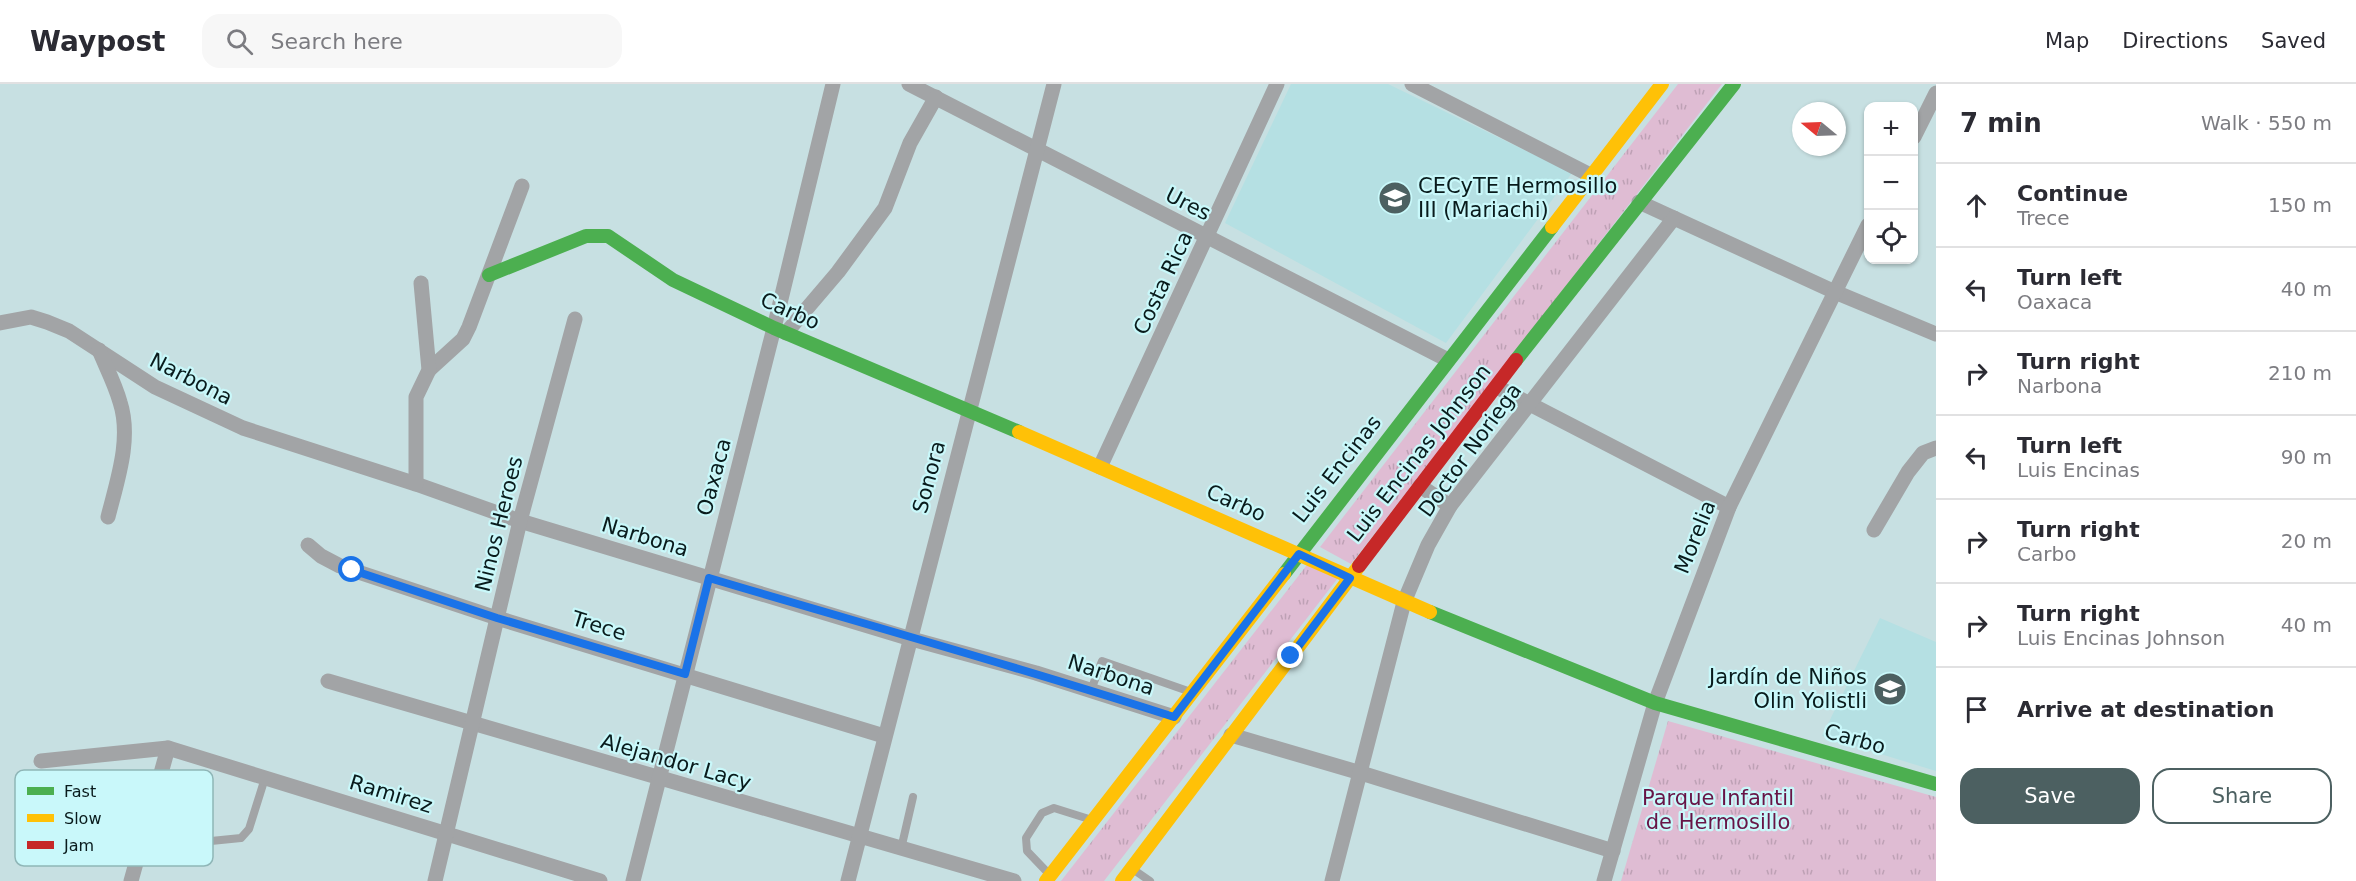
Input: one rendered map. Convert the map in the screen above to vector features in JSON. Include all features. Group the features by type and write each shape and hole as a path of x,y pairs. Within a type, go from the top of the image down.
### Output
{"main road":[{"name":"Luis Encinas","path":"1048,878 1662,84"},
{"name":"Luis Encinas Johnson","path":"1122,881 1420,486 1639,202 1734,84"},
{"name":"Carbo","path":"489,275 585,236 608,236 673,280 780,331 969,410 1404,602 1655,703 1936,784"}],"street":[{"name":"Oaxaca","path":"633,881 709,578 780,331 832,84"},
{"name":"Ures","path":"909,84 1448,360"},
{"name":"Sonora","path":"848,881 1054,84"},
{"name":"Costa Rica","path":"1100,467 1208,238 1277,84"},
{"path":"1412,84 1437,89 1592,176"},
{"path":"1918,129 1936,93 1924,84"},
{"path":"780,331 838,272 885,208 910,143 936,97"},
{"path":"416,484 416,397 429,370 463,339 522,186"},
{"path":"1639,202 1835,292 1935,333"},
{"name":"Doctor Noriega","path":"1332,881 1404,602 1428,545 1450,506 1674,218"},
{"name":"Morelia","path":"1604,881 1655,703 1729,507 1864,235"},
{"path":"421,284 429,370"},
{"name":"Narbona","path":"0,323 31,317 69,331 163,392 243,428 416,484 520,521 1091,690 1174,717"},
{"name":"Ninos Heroes","path":"435,881 520,521 574,319"},
{"path":"99,350 121,404 124,430 121,466 108,517"},
{"path":"1497,387 1729,507"},
{"path":"1874,530 1908,472 1923,453 1936,448"},
{"path":"1420,486 1450,506"},
{"name":"Trece","path":"308,545 321,556 340,566 497,618 884,736"},
{"name":"Alejandor Lacy","path":"328,681 1014,881"},
{"path":"1231,735 1361,772 1613,851"},
{"path":"41,761 168,748 162,770"},
{"name":"Ramirez","path":"168,748 600,881"},
{"path":"131,881 135,866"}],"lane":[{"path":"1091,690 1102,661 1193,692"},
{"path":"213,841 241,838 249,829 265,778"},
{"path":"901,849 913,796"},
{"path":"1048,878 1028,851 1026,838 1042,813 1054,808 1094,820"},
{"path":"1132,868 1150,881"}],"shaded area":[{"name":"CECyTE Hermosillo III (Mariachi)","path":"1291,84 1388,84 1572,173 1446,343 1225,223"},
{"name":"Jardín de Niños Olin Yolistli","path":"1880,618 1936,642 1936,771 1822,736"}],"green space":[{"path":"1678,84 1722,84 1351,564 1320,547"},
{"path":"1310,561 1338,578 1104,881 1061,881"},
{"name":"Parque Infantil de Hermosillo","path":"1668,721 1936,797 1936,881 1621,881"}],"traffic: fast":[{"path":"1516,360 1734,84"},
{"path":"1284,574 1552,227"},
{"path":"489,275 586,236 608,236 673,280 774,328 1019,432"},
{"path":"1430,612 1655,703 1936,784"}],"traffic: slow":[{"path":"1552,227 1662,84"},
{"path":"1019,432 1430,612"},
{"path":"1122,881 1359,566"},
{"path":"1046,881 1284,574"}],"traffic: jam":[{"path":"1359,566 1516,360"}],"place":[{"name":"CECyTE Hermosillo III (Mariachi)","path":"1395,198"},
{"name":"Jardín de Niños Olin Yolistli","path":"1890,689"}],"route":[{"path":"352,570 497,618 685,674 709,578 909,638 1036,673 1174,717 1299,554 1350,578 1291,656"}]}
